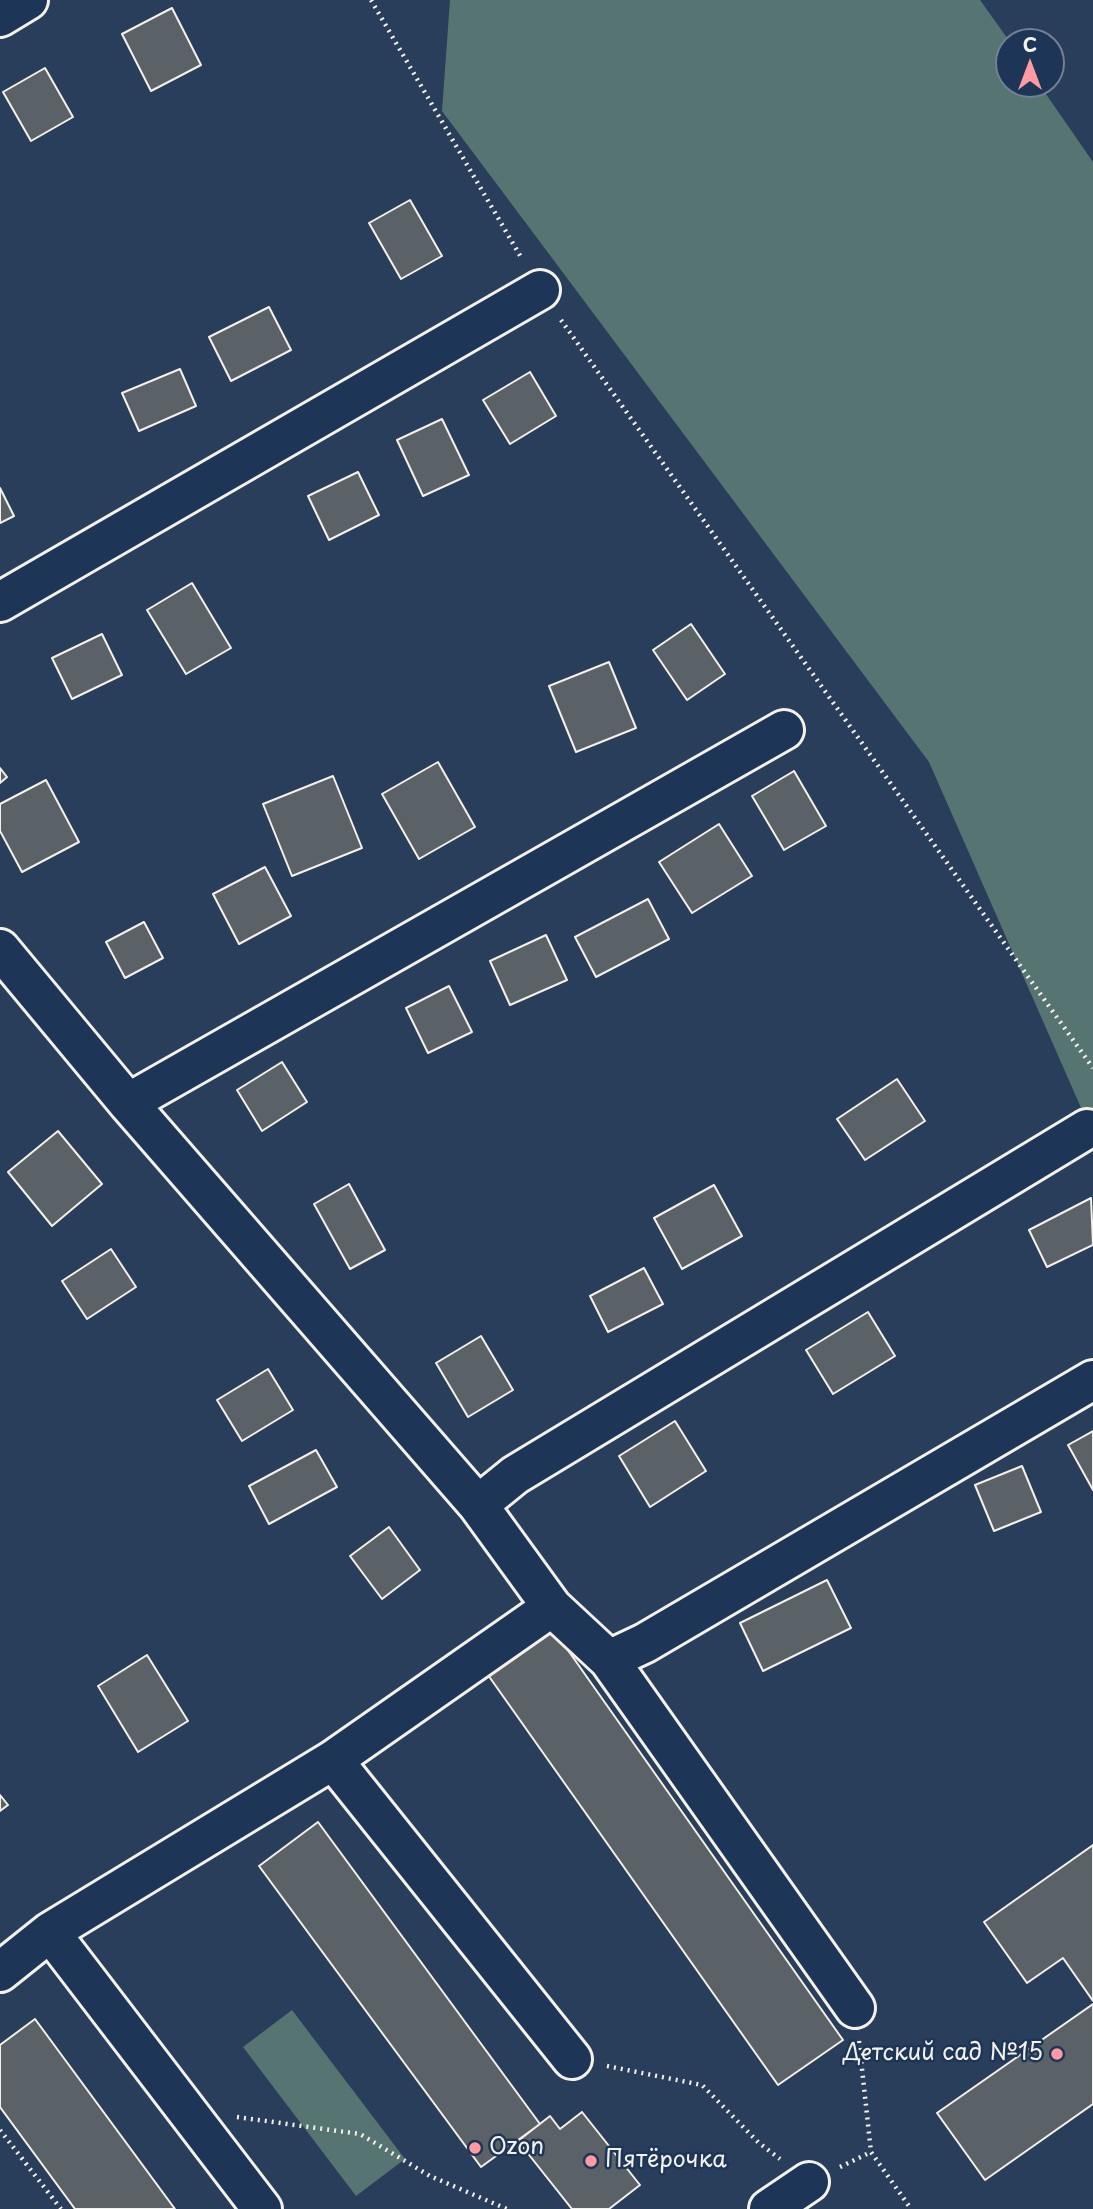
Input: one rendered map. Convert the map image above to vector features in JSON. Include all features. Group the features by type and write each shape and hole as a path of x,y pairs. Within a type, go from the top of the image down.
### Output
{"street":[{"path":"0,17 28,0"},
{"path":"0,603 540,290"},
{"path":"128,1103 783,730"},
{"path":"0,949 128,1103 478,1504 552,1607 609,1660 855,2008"},
{"path":"478,1504 515,1475 1087,1129"},
{"path":"609,1660 657,1636 1093,1380"},
{"path":"0,1972 50,1933 333,1760 552,1607"},
{"path":"333,1760 572,2059"},
{"path":"50,1933 262,2209"},
{"path":"769,2209 809,2182"}],"path":[{"path":"371,0 540,290 1093,1068"},
{"path":"855,2008 871,2152 911,2209"},
{"path":"572,2059 702,2085 759,2143 809,2182"},
{"path":"185,2110 360,2134 430,2176 507,2209"},
{"path":"0,2130 61,2209"}],"green space":[{"path":"450,0 980,0 1000,28 995,28 995,98 1049,98 1093,162 1093,1135 929,762 442,111"},
{"path":"292,2010 405,2159 356,2196 243,2047"}],"building":[{"path":"172,8 201,65 151,91 122,34"},
{"path":"45,68 73,117 31,141 3,92"},
{"path":"410,200 442,256 401,279 369,223"},
{"path":"269,307 291,350 231,381 209,337"},
{"path":"180,369 196,406 139,431 122,393"},
{"path":"530,372 556,416 510,444 483,400"},
{"path":"442,419 469,475 423,496 397,440"},
{"path":"358,472 379,515 329,540 308,496"},
{"path":"0,488 14,516 0,523"},
{"path":"192,583 231,648 186,674 147,610"},
{"path":"691,624 725,674 687,700 653,650"},
{"path":"102,634 122,675 72,699 52,658"},
{"path":"609,662 636,728 576,752 549,686"},
{"path":"438,762 475,827 419,859 382,794"},
{"path":"0,768 7,777 0,783"},
{"path":"794,771 826,826 784,850 752,796"},
{"path":"333,776 362,848 292,876 263,804"},
{"path":"46,780 79,842 22,872 0,831 0,804"},
{"path":"719,824 752,876 692,913 659,862"},
{"path":"265,867 291,916 239,944 213,894"},
{"path":"648,899 669,939 596,977 575,937"},
{"path":"144,922 163,958 125,978 106,942"},
{"path":"546,935 567,980 510,1005 490,961"},
{"path":"449,986 472,1032 428,1053 406,1008"},
{"path":"282,1062 307,1102 262,1131 237,1090"},
{"path":"897,1079 925,1121 865,1160 837,1119"},
{"path":"58,1131 102,1184 52,1226 8,1172"},
{"path":"349,1184 385,1250 350,1269 314,1204"},
{"path":"714,1185 742,1236 682,1269 654,1218"},
{"path":"1091,1198 1093,1245 1047,1267 1029,1230"},
{"path":"111,1249 136,1287 87,1319 62,1281"},
{"path":"644,1268 663,1304 608,1332 590,1296"},
{"path":"868,1312 895,1356 833,1394 806,1350"},
{"path":"481,1336 513,1390 468,1417 436,1363"},
{"path":"268,1369 293,1410 242,1441 217,1400"},
{"path":"675,1421 706,1471 650,1507 619,1456"},
{"path":"1093,1431 1093,1490 1068,1445"},
{"path":"316,1450 337,1487 269,1524 249,1486"},
{"path":"1022,1466 1041,1512 994,1531 975,1485"},
{"path":"389,1527 420,1570 382,1599 350,1556"},
{"path":"827,1580 851,1628 763,1671 740,1623"},
{"path":"553,1629 843,2040 778,2085 488,1675"},
{"path":"147,1655 188,1721 138,1752 98,1686"},
{"path":"0,1795 8,1805 0,1811"},
{"path":"318,1822 540,2124 481,2167 259,1866"},
{"name":"Детский сад №15","path":"1093,1845 1093,2001 1063,1958 1027,1983 984,1922"},
{"name":"Детский сад №15","path":"1093,2004 1093,2104 985,2180 937,2113"},
{"path":"35,2019 175,2209 75,2209 0,2107 0,2045"},
{"path":"582,2112 640,2185 609,2209 572,2209 518,2141 550,2116 560,2129"}],"place":[{"name":"Детский сад №15","path":"1057,2054"},
{"name":"Ozon","path":"475,2148"},
{"name":"Пятёрочка","path":"591,2161"}]}
